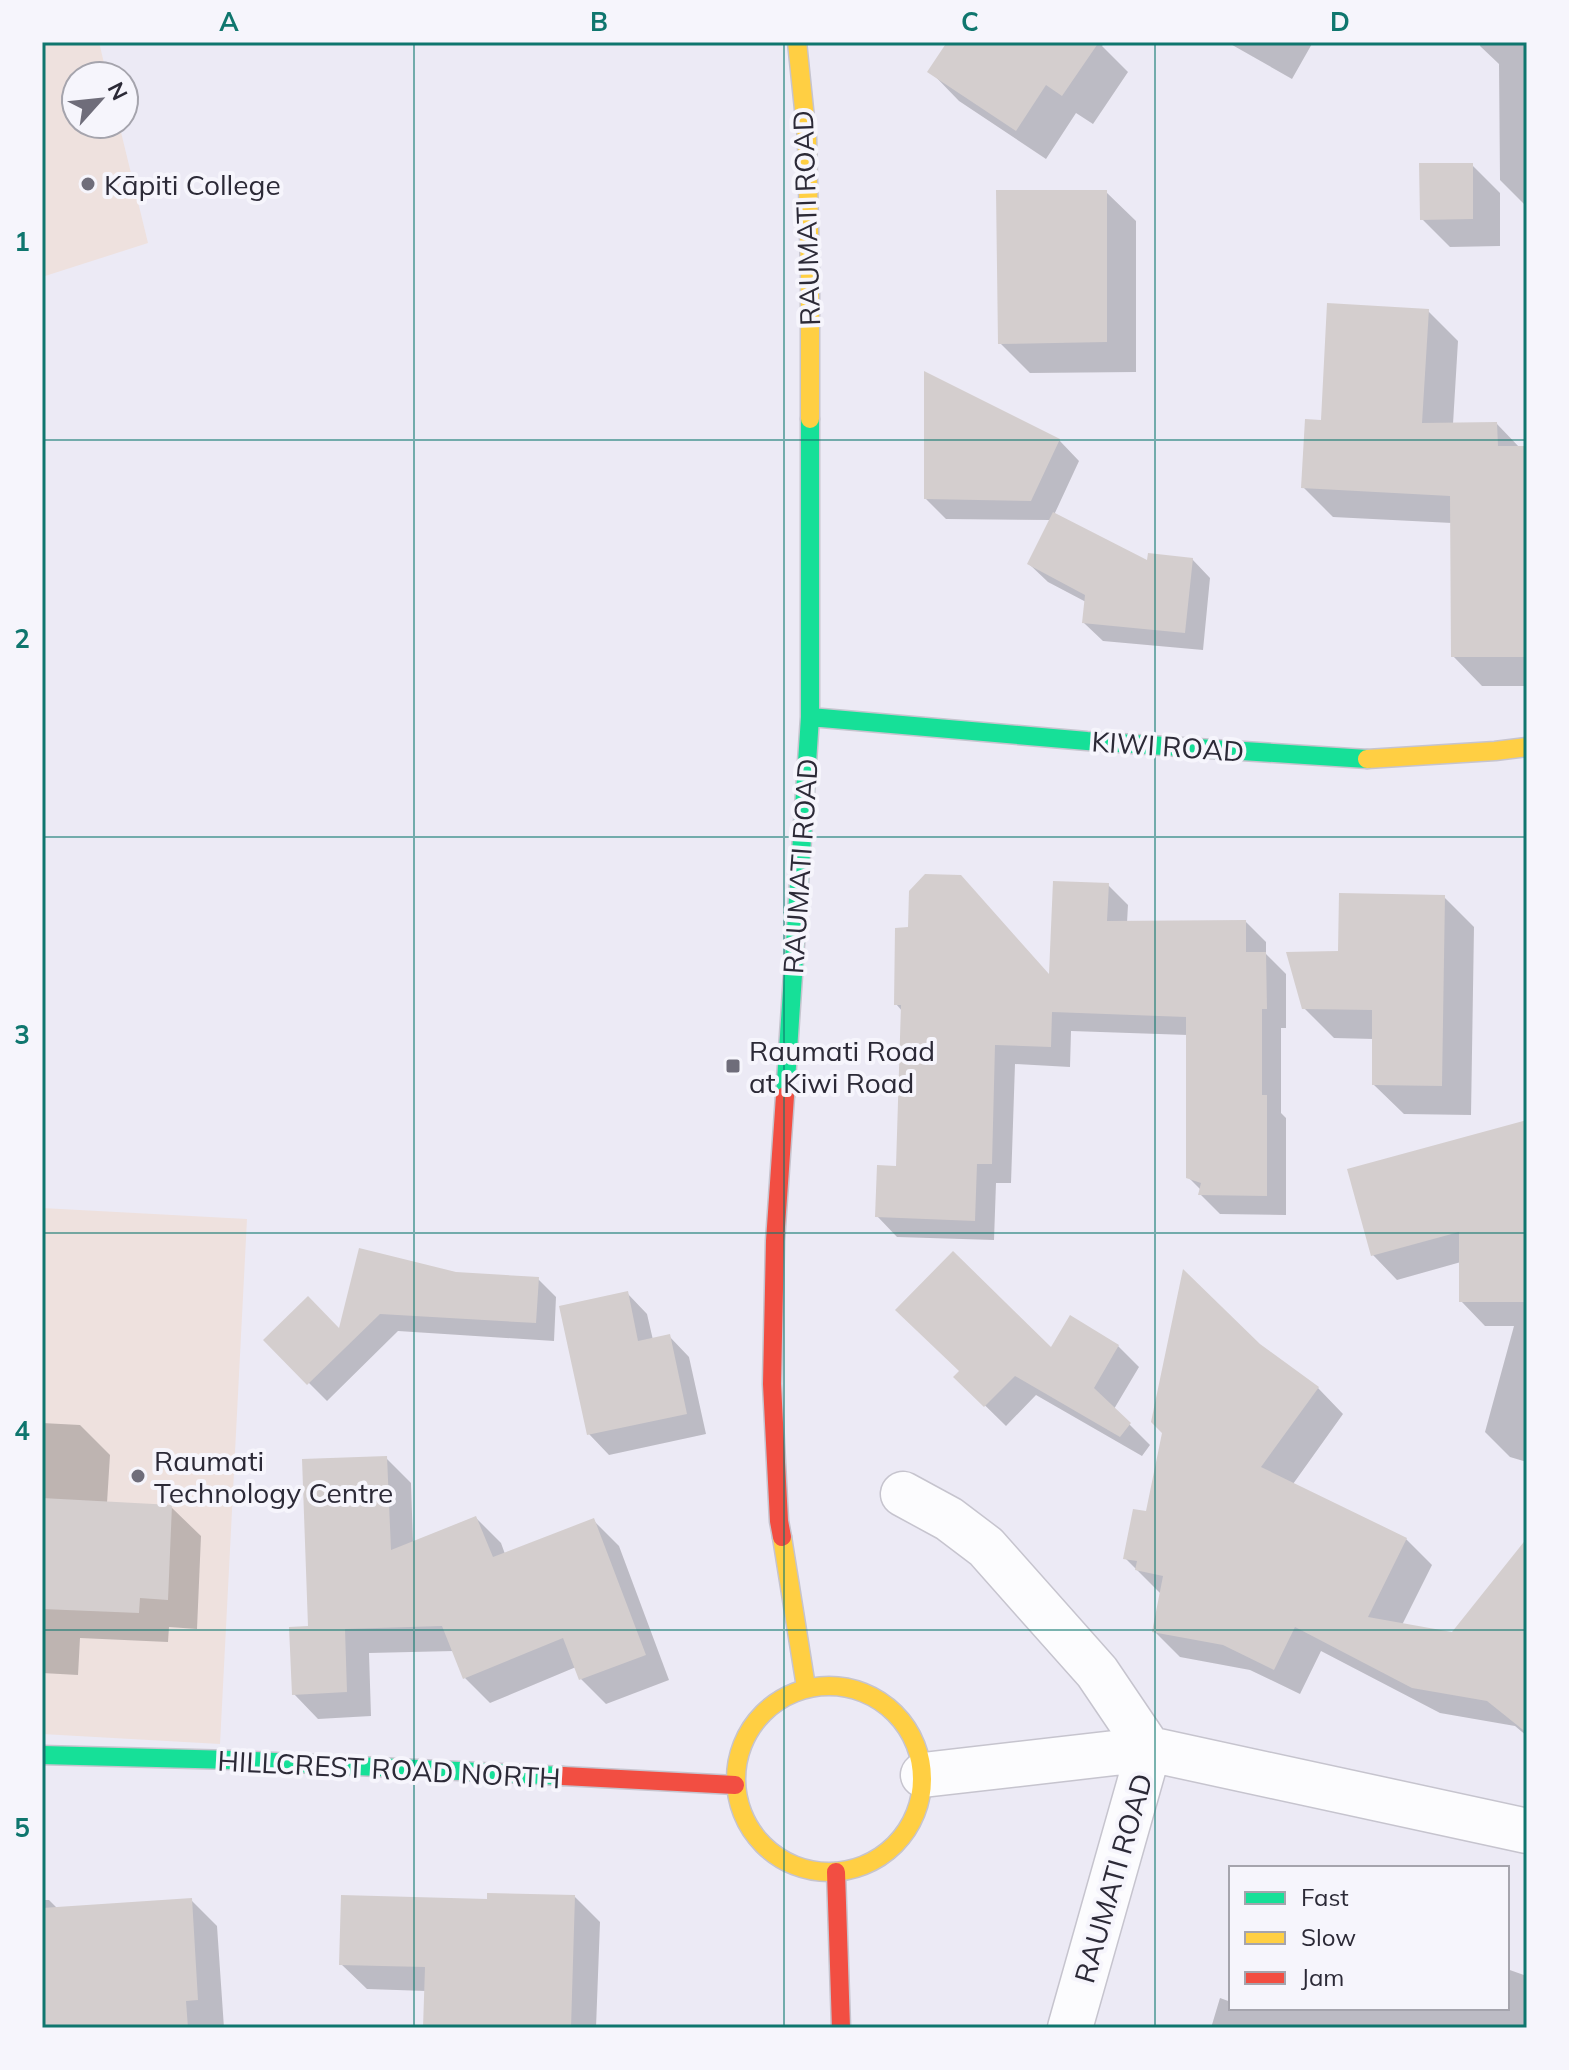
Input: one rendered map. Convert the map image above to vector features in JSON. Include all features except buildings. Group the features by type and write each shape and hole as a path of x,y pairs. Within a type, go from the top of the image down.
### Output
{"main road":[{"name":"RAUMATI ROAD","path":"797,42 807,138 810,276 810,717 775,1241 772,1384 779,1521 806,1687"},
{"name":"KIWI ROAD","path":"810,717 1087,741 1369,759 1527,747"},
{"path":"834,1685 861,1690 885,1703 905,1723 918,1748 923,1775 920,1804 908,1830 889,1852 863,1866 836,1872 806,1870 779,1858 758,1839 742,1814 735,1785 737,1759 746,1735 761,1713 782,1697 806,1687 834,1685"},
{"name":"HILLCREST ROAD NORTH","path":"42,1755 233,1760 735,1785"},
{"path":"836,1872 841,2028"}],"street":[{"name":"RAUMATI ROAD","path":"903,1494 949,1519 986,1547 1097,1672 1149,1749 1070,2028"},
{"path":"923,1775 1149,1749 1527,1831"}],"shaded area":[{"name":"Kāpiti College","path":"42,42 99,42 103,60 60,60 60,140 123,140 148,243 42,277"},
{"name":"Raumati Technology Centre","path":"42,1208 247,1219 220,1744 42,1734"}],"traffic: fast":[{"path":"785,1096 810,717 810,419"},
{"path":"810,717 1087,741 1367,759"},
{"path":"42,1755 233,1760 563,1776"}],"traffic: slow":[{"path":"797,42 807,138 810,419"},
{"path":"1367,759 1527,747"},
{"path":"782,1537 806,1687"},
{"path":"829,1686 865,1693 895,1713 915,1743 922,1779 915,1815 895,1845 865,1865 829,1872 793,1865 763,1845 743,1815 736,1779 743,1743 763,1713 793,1693 829,1686"}],"traffic: jam":[{"path":"782,1537 772,1384 775,1241 785,1096"},
{"path":"563,1776 735,1785"},
{"path":"836,1872 841,2028"}],"place":[{"name":"Kāpiti College","path":"88,184"},
{"name":"Raumati Road at Kiwi Road","path":"733,1066"},
{"name":"Raumati Technology Centre","path":"138,1476"}]}
